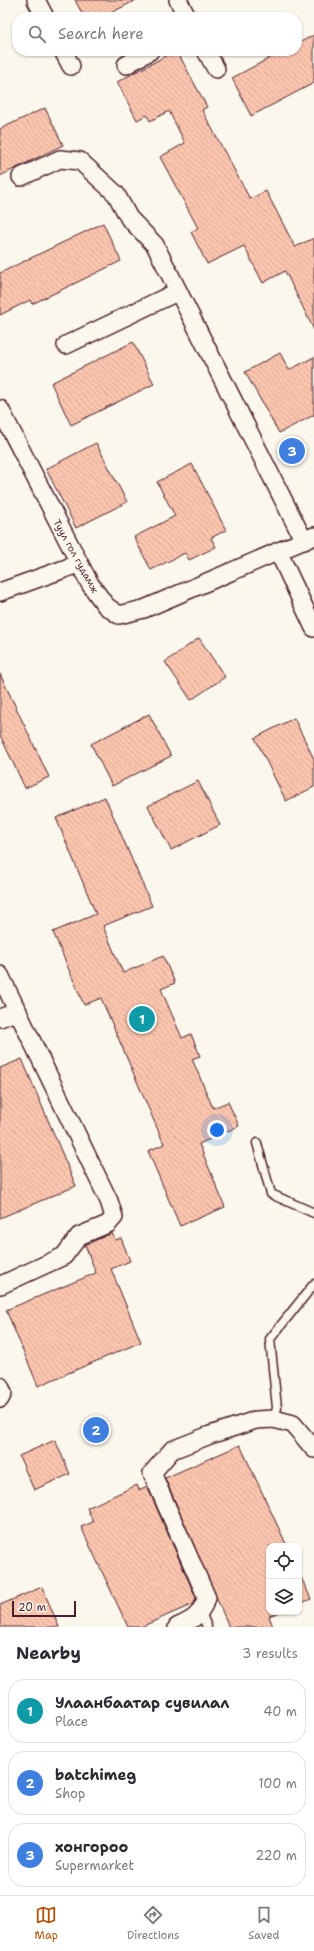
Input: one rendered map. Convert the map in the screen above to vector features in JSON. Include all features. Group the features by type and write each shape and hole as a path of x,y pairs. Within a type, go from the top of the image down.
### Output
{"street":[{"path":"36,0 42,12"},
{"path":"178,0 184,12"},
{"path":"66,56 71,66"},
{"path":"126,65 141,56"},
{"path":"209,56 216,69"},
{"path":"21,177 60,159 80,161 116,194 129,218 155,245 177,292 309,538"},
{"path":"66,345 177,292"},
{"name":"Туул гол гудамж","path":"0,409 78,564 106,606 119,615 144,609 309,538"},
{"path":"278,551 314,628"},
{"path":"0,592 78,564"},
{"path":"0,975 109,1201 114,1217 108,1224 79,1236 64,1256 1,1286"},
{"path":"0,1018 18,1011"},
{"path":"0,1386 3,1393 0,1399"},
{"path":"177,1627 194,1620 204,1620 207,1598 152,1473 172,1450 210,1435 256,1420 274,1419 293,1424 314,1449"}],"lane":[{"path":"257,1143 271,1194 314,1214"},
{"path":"274,1419 277,1408 270,1339 314,1284"}],"building":[{"path":"75,0 136,0 113,12 81,12"},
{"path":"314,35 314,83 251,116 232,78 274,56 302,56 302,41"},
{"path":"166,56 180,56 207,107 202,110 250,199 266,191 295,247 314,238 314,330 285,271 263,283 244,246 207,264 191,232 198,228 160,157 185,143 169,111 150,121 147,115 137,120 117,82"},
{"path":"45,108 63,145 0,176 0,129"},
{"path":"103,223 121,261 32,304 30,300 0,315 0,273"},
{"path":"133,342 154,384 71,425 51,383"},
{"path":"280,353 289,370 314,357 314,415 279,433 245,372"},
{"path":"96,443 127,502 76,528 46,469"},
{"path":"192,464 226,530 211,538 216,547 189,560 185,553 151,570 134,537 175,516 157,482"},
{"path":"199,638 225,677 191,700 165,662"},
{"path":"0,674 49,777 25,788 0,735"},
{"path":"149,714 171,756 112,786 91,744"},
{"path":"294,718 314,759 314,787 286,801 255,738"},
{"path":"198,781 220,825 171,850 148,806"},
{"path":"105,797 152,906 103,926 123,973 163,956 175,983 161,989 182,1038 191,1034 200,1056 192,1059 213,1108 228,1102 239,1126 199,1144 225,1207 180,1226 148,1151 164,1144 101,998 84,1005 53,932 96,914 56,818"},
{"path":"22,1059 76,1186 0,1218 0,1068"},
{"path":"112,1233 115,1240 121,1238 130,1261 111,1269 141,1342 38,1386 6,1310 96,1273 85,1245"},
{"path":"55,1440 70,1474 34,1490 19,1456"},
{"path":"240,1445 286,1543 266,1543 266,1615 272,1615 269,1616 273,1627 229,1627 165,1478"},
{"path":"137,1485 139,1490 147,1486 196,1598 193,1604 141,1627 128,1627 81,1527 93,1522 87,1508"},
{"path":"302,1580 311,1599 302,1603"},
{"path":"42,1587 59,1627 0,1627 0,1605"}],"place":[{"name":"хонгороо","path":"292,451"},
{"name":"Улаанбаатар сувилал","path":"142,1019"},
{"name":"batchimeg","path":"96,1430"}]}
